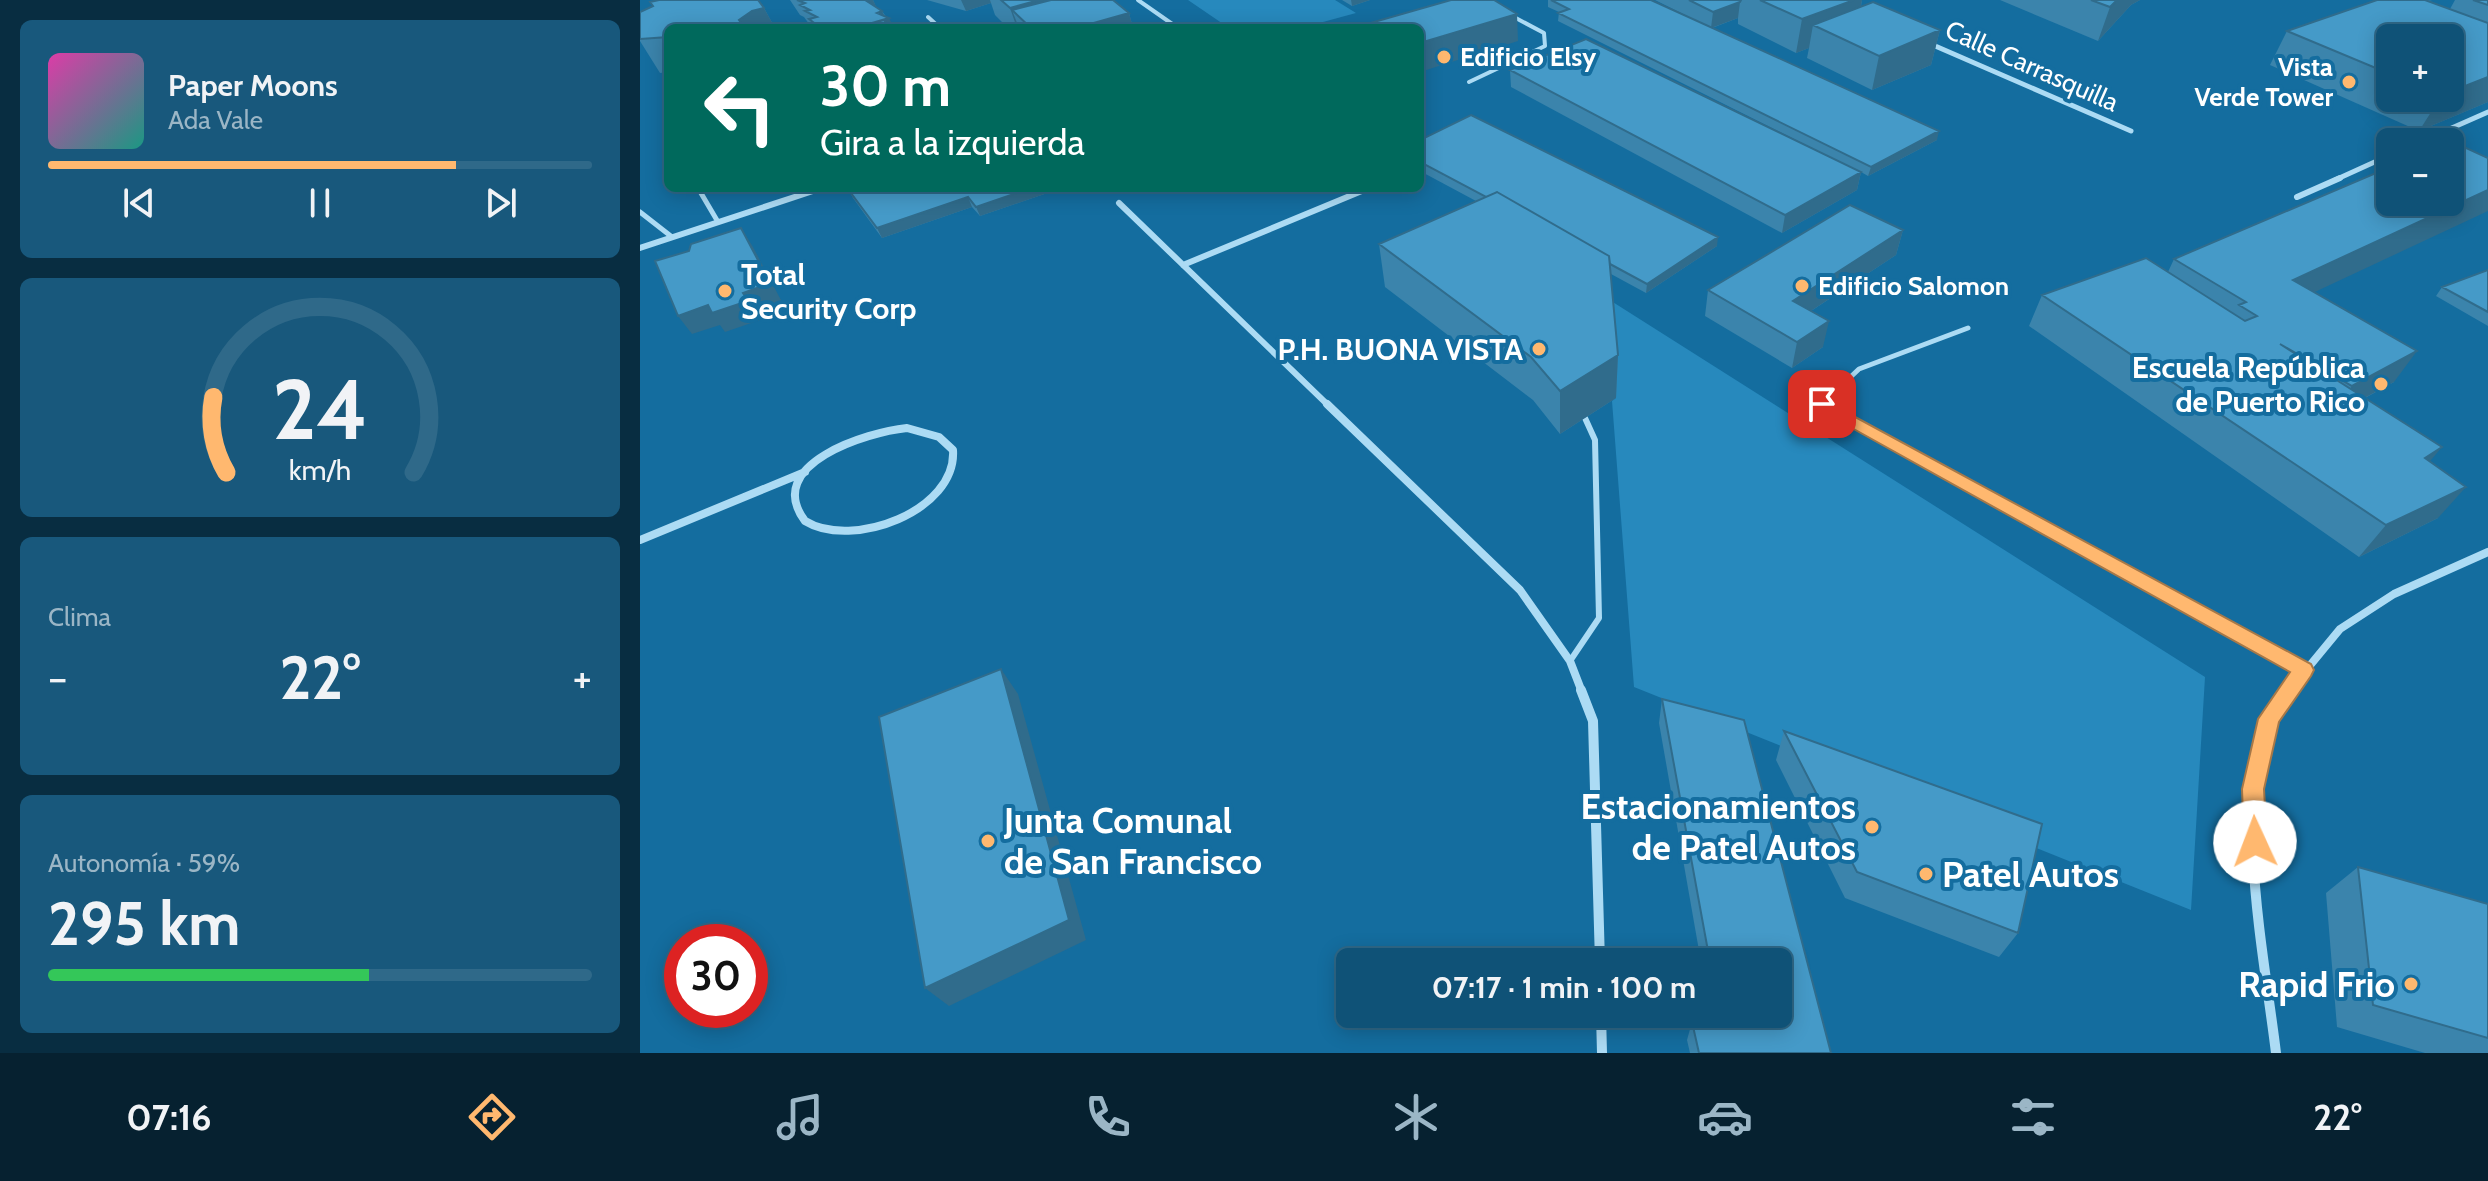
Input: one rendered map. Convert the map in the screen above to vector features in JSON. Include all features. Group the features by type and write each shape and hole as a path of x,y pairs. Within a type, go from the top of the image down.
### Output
{"street":[{"name":"Calle Carrasquilla","path":"1916,37 2131,131"},
{"path":"2452,128 2488,112"},
{"path":"2297,197 2376,161"},
{"path":"640,248 810,192"},
{"path":"1183,265 1359,192"},
{"path":"1119,203 1520,590 1570,661 1593,721 1600,948"},
{"path":"640,540 806,471 822,457 852,440 907,428 941,437 951,447 954,460 945,485 919,510 893,523 852,533 816,529 800,520 794,506 795,489 806,471"},
{"path":"2276,1053 2257,896 2253,789 2269,719 2304,670 2340,629 2394,594 2488,552"},
{"path":"1601,1028 1602,1053"}],"lane":[{"path":"1138,0 1172,24"},
{"path":"1469,82 1545,46 1544,33 1506,13"},
{"path":"928,17 936,24"},
{"path":"700,192 718,222"},
{"path":"640,212 672,237"},
{"path":"1968,328 1859,369 1822,404 2304,670"},
{"path":"1570,661 1599,618 1595,440 1585,418"}],"shaded area":[{"path":"1188,0 1335,0 1356,13 1316,24 1223,24"},
{"path":"1608,299 2205,677 2191,910 1634,687 1612,401 1616,398"}],"building":[{"path":"758,0 764,8 752,11 739,20 742,24 664,24 664,37 640,39 640,12 653,6 650,2"},
{"path":"797,0 865,0 882,11 877,13 889,18 869,24 816,24 809,19 817,17 800,5 805,3"},
{"path":"1001,0 1039,0 1010,8"},
{"path":"1051,0 1113,0 1129,13 1090,24 1027,24 1012,10"},
{"path":"1451,0 1494,0 1517,14 1424,42 1424,24 1367,24"},
{"path":"1551,0 1651,0 1939,131 1871,167 1558,13 1569,9"},
{"path":"1689,0 1741,0 1713,12"},
{"path":"1760,0 1854,0 1802,19"},
{"path":"2091,0 2117,0 2110,7"},
{"path":"2377,0 2425,0 2488,23 2488,77 2464,86 2464,24 2376,24 2376,68 2287,31"},
{"path":"1873,2 1940,30 1879,56 1813,25"},
{"path":"1586,39 1861,172 1785,215 1510,70"},
{"path":"1471,115 1718,237 1647,284 1610,264 1609,256 1497,192 1486,197 1424,164 1424,138"},
{"path":"2464,147 2488,158 2488,190 2464,201"},
{"path":"2376,173 2376,216 2432,216 2293,280 2417,351 2352,386 2280,344 2442,447 2425,458 2466,487 2386,525 2042,295 2146,258 2245,321 2257,316 2239,305 2246,302 2174,259"},
{"path":"850,192 1019,192 976,207 968,197 877,228"},
{"name":"P.H. BUONA VISTA","path":"1497,192 1609,256 1618,355 1560,391 1531,357 1379,244"},
{"path":"1850,205 1903,230 1793,301 1829,321 1797,342 1708,290"},
{"name":"Total Security Corp","path":"741,228 770,283 743,293 748,301 712,313 708,305 678,316 655,261 689,251 691,244"},
{"path":"2488,270 2488,312 2442,287"},
{"name":"Junta Comunal de San Francisco","path":"1001,669 1069,920 925,988 879,717"},
{"path":"1662,699 1744,720 1831,1053 1699,1053 1693,1028 1792,1028 1792,948 1707,948"},
{"name":"Patel Autos","path":"1784,731 2042,824 2018,933 1857,872"},
{"path":"2358,867 2488,904 2488,1038 2373,1005"}],"place":[{"name":"Edificio Elsy","path":"1444,57"},
{"name":"Vista Verde Tower","path":"2349,82"},
{"name":"Edificio Salomon","path":"1802,286"},
{"name":"Total Security Corp","path":"725,291"},
{"name":"P.H. BUONA VISTA","path":"1539,349"},
{"name":"Escuela República de Puerto Rico","path":"2381,384"},
{"name":"Estacionamientos de Patel Autos","path":"1872,827"},
{"name":"Junta Comunal de San Francisco","path":"988,841"},
{"name":"Patel Autos","path":"1926,874"},
{"name":"Rapid Frio","path":"2411,984"}],"route":[{"path":"1822,404 2304,670 2269,719 2253,789 2255,842"}]}
